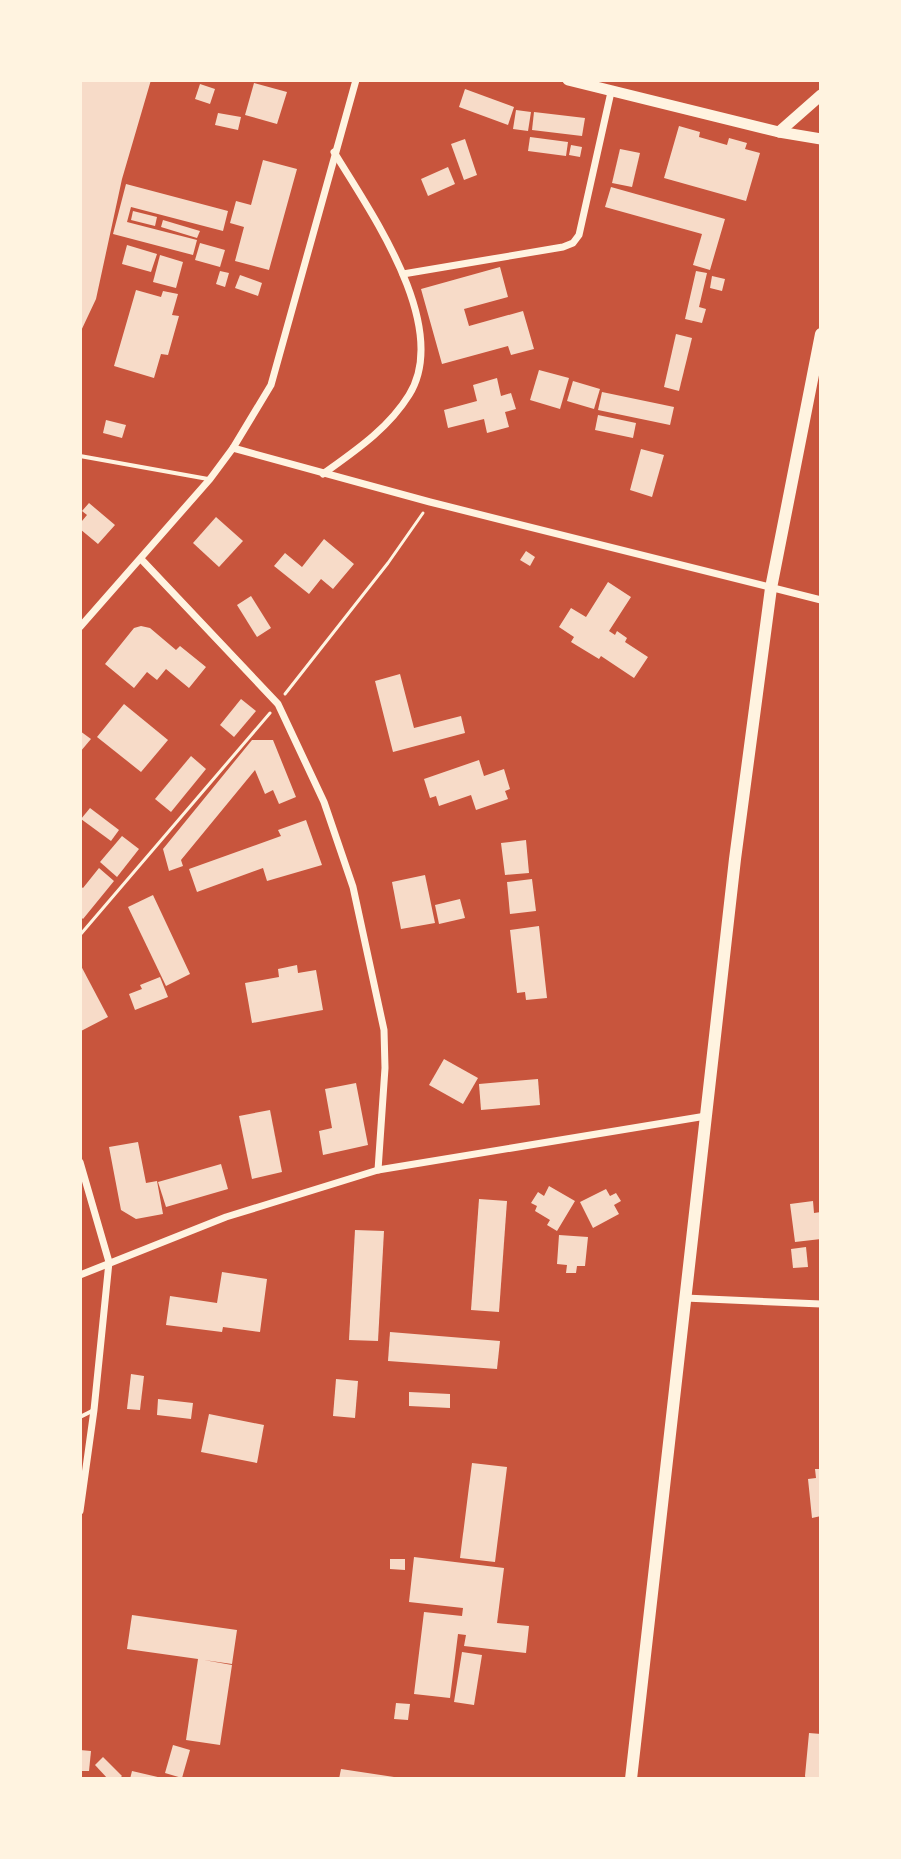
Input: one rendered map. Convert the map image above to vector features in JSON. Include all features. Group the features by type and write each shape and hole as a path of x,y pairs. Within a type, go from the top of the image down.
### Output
{"highway":[{"path":"631,1779 735,859 771,588 821,334"}],"main road":[{"path":"568,80 594,83 611,92 821,139"},
{"path":"779,132 821,95"}],"street":[{"path":"80,627 210,479 233,448 271,385 356,80"},
{"path":"403,274 573,243 579,235 611,92"},
{"path":"323,474 370,441 411,393 417,378 421,344 418,322 403,274 383,233 334,152"},
{"path":"233,448 430,502 821,600"},
{"path":"141,559 278,704 324,802 353,887 384,1030 385,1068 378,1170"},
{"path":"80,1275 226,1217 378,1170 706,1116"},
{"path":"80,1162 109,1262 80,1511"},
{"path":"685,1298 821,1304"}],"lane":[{"path":"80,456 210,479"},
{"path":"80,1417 94,1410"}],"path":[{"path":"80,935 278,704 388,563 430,502"}],"building":[{"path":"80,80 151,80 122,179 96,299 80,333"},
{"path":"254,83 287,92 277,124 245,115"},
{"path":"200,84 215,89 210,104 195,99"},
{"path":"465,89 514,107 508,125 459,107"},
{"path":"516,110 531,112 528,131 513,129"},
{"path":"534,112 585,118 582,136 532,130"},
{"path":"218,113 241,117 238,130 215,125"},
{"path":"679,126 700,132 699,137 727,145 729,138 747,143 745,149 760,153 746,201 664,178"},
{"path":"530,137 568,142 566,156 528,151"},
{"path":"465,139 477,175 464,180 451,144"},
{"path":"571,145 582,147 580,157 569,155"},
{"path":"620,149 640,153 632,187 612,183"},
{"path":"263,160 297,169 269,270 235,261 244,227 230,223 236,201 251,205"},
{"path":"448,167 455,184 428,196 421,179"},
{"path":"126,184 228,211 223,231 131,207 127,222 197,240 193,255 113,234"},
{"path":"611,187 725,219 710,270 693,265 702,234 605,207"},
{"path":"133,211 157,217 155,226 131,220"},
{"path":"163,220 200,231 197,238 161,227"},
{"path":"200,243 225,250 220,267 195,260"},
{"path":"127,245 157,254 151,272 122,264"},
{"path":"160,255 183,262 176,288 153,282"},
{"path":"500,267 508,297 464,309 469,326 523,311 534,349 511,355 508,346 442,364 421,289"},
{"path":"220,271 229,273 225,287 216,284"},
{"path":"696,271 707,273 699,307 706,309 702,323 685,319"},
{"path":"240,275 262,283 258,296 235,288"},
{"path":"712,276 725,279 722,291 710,288"},
{"path":"136,290 161,297 163,291 178,294 172,315 179,316 168,355 161,354 154,378 114,366"},
{"path":"676,334 692,338 679,391 664,387"},
{"path":"539,370 569,378 560,409 530,400"},
{"path":"497,378 501,396 511,393 516,409 505,412 509,427 487,433 484,419 448,428 444,410 477,401 473,385"},
{"path":"573,381 600,389 594,409 567,401"},
{"path":"602,392 674,407 670,425 598,410"},
{"path":"598,415 636,423 633,438 595,430"},
{"path":"106,420 126,425 122,438 103,433"},
{"path":"641,449 664,455 652,497 630,490"},
{"path":"89,503 115,525 98,544 80,529 80,519 82,521 87,515 82,511"},
{"path":"216,517 243,541 219,567 193,543"},
{"path":"324,539 354,564 333,589 321,579 309,594 274,566 285,553 302,567"},
{"path":"526,551 535,557 530,566 520,560"},
{"path":"608,582 631,597 609,631 615,635 617,631 627,638 625,642 648,657 634,678 601,656 599,659 571,642 574,637 559,627 571,608 586,617"},
{"path":"251,596 271,628 257,637 237,605"},
{"path":"134,628 150,628 176,650 180,646 206,667 189,688 166,669 157,680 147,672 134,688 105,664"},
{"path":"400,674 414,728 461,716 465,733 393,752 375,681"},
{"path":"241,699 256,711 234,737 220,725"},
{"path":"124,704 168,740 141,772 97,737"},
{"path":"80,731 91,739 80,752"},
{"path":"252,740 273,740 296,797 279,804 273,790 265,794 255,770 181,860 183,866 169,871 163,849"},
{"path":"191,756 206,769 171,812 155,799"},
{"path":"479,760 484,776 504,769 510,789 505,791 508,799 476,810 471,795 439,806 436,796 430,798 424,779"},
{"path":"90,808 119,830 111,841 81,819"},
{"path":"306,820 322,865 267,881 263,868 197,892 189,869 281,836 278,830"},
{"path":"122,836 139,849 117,877 100,862"},
{"path":"526,840 529,873 505,875 501,843"},
{"path":"99,868 114,881 83,919 80,916 80,886 83,888"},
{"path":"425,875 435,923 401,929 392,882"},
{"path":"532,879 536,911 510,914 507,882"},
{"path":"153,895 190,974 166,986 128,907"},
{"path":"460,899 465,918 439,924 435,905"},
{"path":"539,926 547,998 526,1000 525,992 517,993 510,930"},
{"path":"80,964 108,1017 81,1031 80,1029"},
{"path":"297,965 298,973 316,970 323,1010 252,1023 245,983 279,977 278,969"},
{"path":"160,977 168,997 135,1010 129,994 142,989 140,985"},
{"path":"444,1059 478,1078 463,1104 429,1085"},
{"path":"538,1079 540,1105 481,1110 479,1084"},
{"path":"356,1083 368,1145 323,1155 319,1131 332,1128 325,1089"},
{"path":"270,1110 282,1172 252,1179 239,1116"},
{"path":"138,1142 146,1183 157,1181 163,1214 136,1219 121,1210 109,1147"},
{"path":"221,1164 228,1189 166,1207 158,1182"},
{"path":"549,1186 575,1201 557,1231 547,1225 550,1220 535,1211 537,1206 531,1203 538,1192 544,1196"},
{"path":"606,1189 610,1196 616,1193 621,1201 614,1205 619,1214 593,1228 580,1202"},
{"path":"479,1199 507,1201 499,1312 471,1310"},
{"path":"813,1201 814,1213 821,1212 821,1239 795,1242 790,1204"},
{"path":"355,1230 384,1231 378,1341 349,1340"},
{"path":"559,1235 588,1237 585,1266 577,1266 576,1273 566,1273 567,1265 557,1264"},
{"path":"806,1247 808,1267 793,1268 791,1249"},
{"path":"222,1272 267,1279 260,1332 223,1327 222,1332 166,1325 170,1296 217,1303"},
{"path":"390,1332 500,1341 497,1369 388,1361"},
{"path":"131,1374 144,1376 140,1410 127,1409"},
{"path":"336,1379 358,1381 355,1418 333,1416"},
{"path":"409,1392 450,1394 450,1408 409,1406"},
{"path":"158,1399 193,1403 191,1419 157,1415"},
{"path":"209,1414 264,1425 257,1463 201,1452"},
{"path":"472,1463 507,1467 495,1562 460,1558"},
{"path":"815,1469 821,1469 821,1516 812,1518 808,1479 816,1478"},
{"path":"414,1557 504,1568 497,1623 529,1626 526,1653 464,1646 466,1635 458,1634 450,1698 414,1694 424,1612 462,1616 463,1608 409,1602"},
{"path":"390,1559 405,1559 405,1570 390,1569"},
{"path":"132,1615 237,1630 232,1664 204,1660 232,1665 220,1745 186,1740 198,1659 127,1649"},
{"path":"462,1652 482,1655 474,1705 454,1702"},
{"path":"396,1703 410,1704 408,1720 394,1719"},
{"path":"809,1733 821,1734 821,1779 806,1779 805,1776"},
{"path":"173,1745 190,1750 182,1778 165,1773"},
{"path":"80,1750 91,1751 89,1771 80,1771"},
{"path":"103,1757 122,1776 119,1779 108,1779 95,1765"},
{"path":"341,1769 394,1777 394,1779 339,1779"},
{"path":"132,1771 162,1778 162,1779 130,1779"}]}
